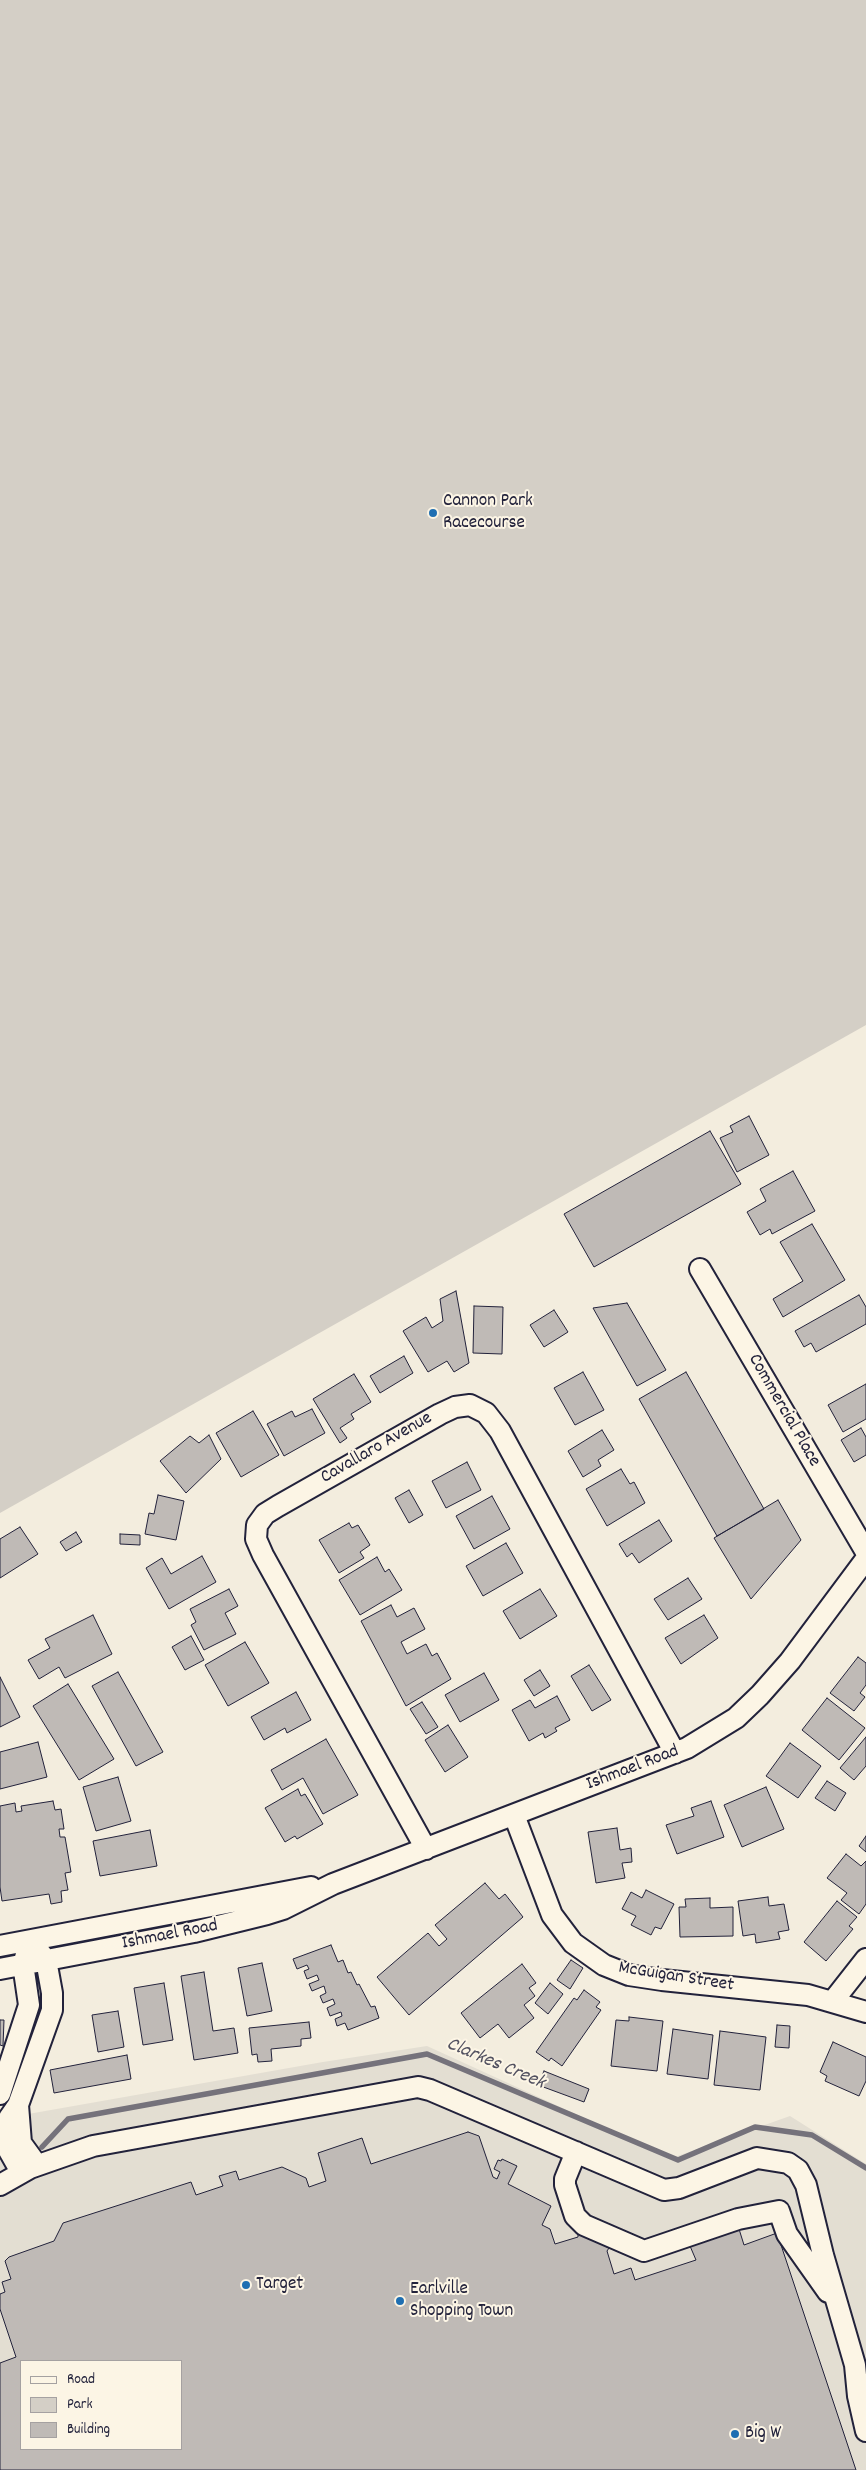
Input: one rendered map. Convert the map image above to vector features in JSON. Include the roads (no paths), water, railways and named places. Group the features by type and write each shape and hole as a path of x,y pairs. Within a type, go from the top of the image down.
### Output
{"street":[{"name":"Commercial Place","path":"700,1269 866,1552"},
{"name":"Cavallaro Avenue","path":"426,1849 263,1556 256,1539 256,1524 265,1514 278,1506 455,1407 470,1405 486,1413 500,1431 675,1753"},
{"name":"Ishmael Road","path":"0,1968 194,1932 267,1914 282,1909 333,1884 675,1753 724,1726 760,1695 790,1661 866,1559"},
{"name":"McGuigan Street","path":"514,1815 552,1915 573,1943 604,1965 629,1974 654,1978 808,1994 866,2012"},
{"name":"Ishmael Road","path":"0,1946 333,1884"},
{"path":"29,2168 0,2138 18,2105 52,2010 52,1993 46,1960 30,1940"},
{"path":"0,2094 29,2008 29,1991 24,1964 30,1940"},
{"path":"833,2001 866,1959"},
{"path":"0,2186 29,2168 93,2146 418,2087 576,2152 656,2188 668,2190 680,2188 757,2158 777,2160 792,2165 798,2170 806,2185 822,2255 855,2365 858,2396 866,2431"},
{"path":"18,2105 21,2143 29,2168"},
{"path":"576,2152 565,2182 575,2216 579,2222 644,2251 738,2219 779,2210 787,2234 838,2306"}],"waterway":[{"name":"Clarkes Creek","path":"42,2147 68,2119 427,2054 678,2160 755,2127 812,2135 866,2168"}],"place":[{"name":"Cannon Park Racecourse","path":"433,513"},
{"name":"Target","path":"246,2285"},
{"name":"Earlville Shopping Town","path":"400,2301"},
{"name":"Big W","path":"735,2434"}]}
